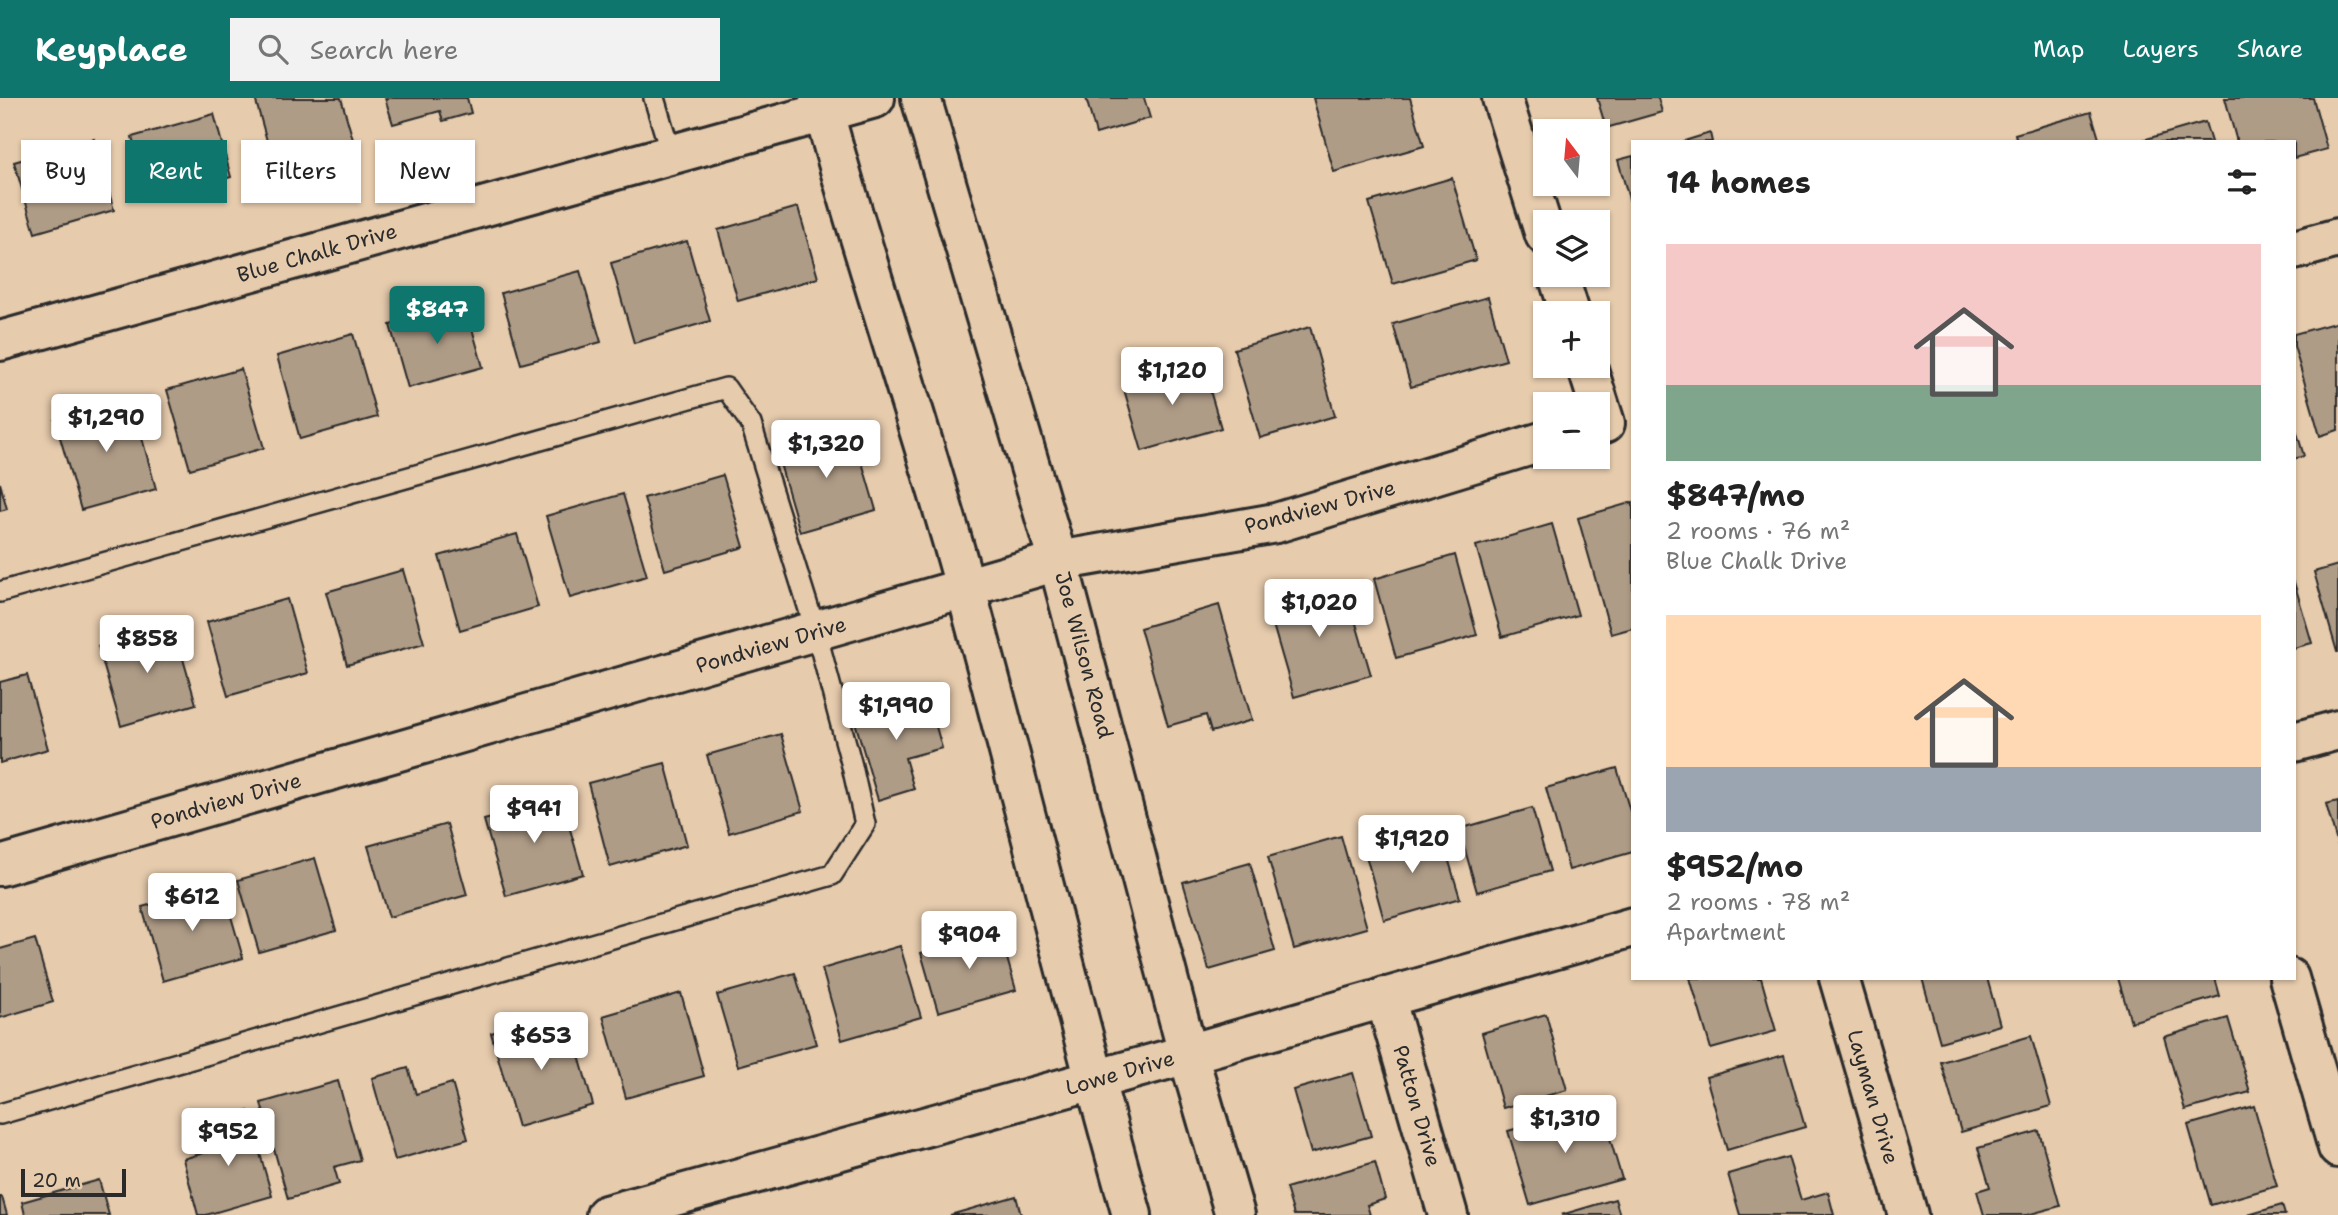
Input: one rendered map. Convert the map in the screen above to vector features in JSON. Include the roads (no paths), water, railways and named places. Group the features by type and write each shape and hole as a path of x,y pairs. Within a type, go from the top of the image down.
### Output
{"street":[{"name":"Blue Chalk Drive","path":"0,341 671,154 822,105 875,98"},
{"name":"Joe Wilson Road","path":"921,98 1058,561 1188,1054 1235,1215"},
{"path":"1502,98 1537,210"},
{"path":"822,105 965,587 1132,1215"},
{"path":"2296,249 2338,238"},
{"path":"1592,378 1612,421"},
{"name":"Pondview Drive","path":"0,866 1058,561 1276,523 1533,445"},
{"path":"2296,741 2338,730"},
{"name":"Lowe Drive","path":"606,1215 1188,1054 1631,928"},
{"name":"Layman Drive","path":"1840,980 1908,1215"},
{"path":"2290,980 2338,1148"},
{"name":"Patton Drive","path":"1385,997 1448,1215"}],"lane":[{"path":"654,98 671,154"},
{"path":"0,592 726,388 751,424 816,632 865,824 832,875 0,1114"}]}
